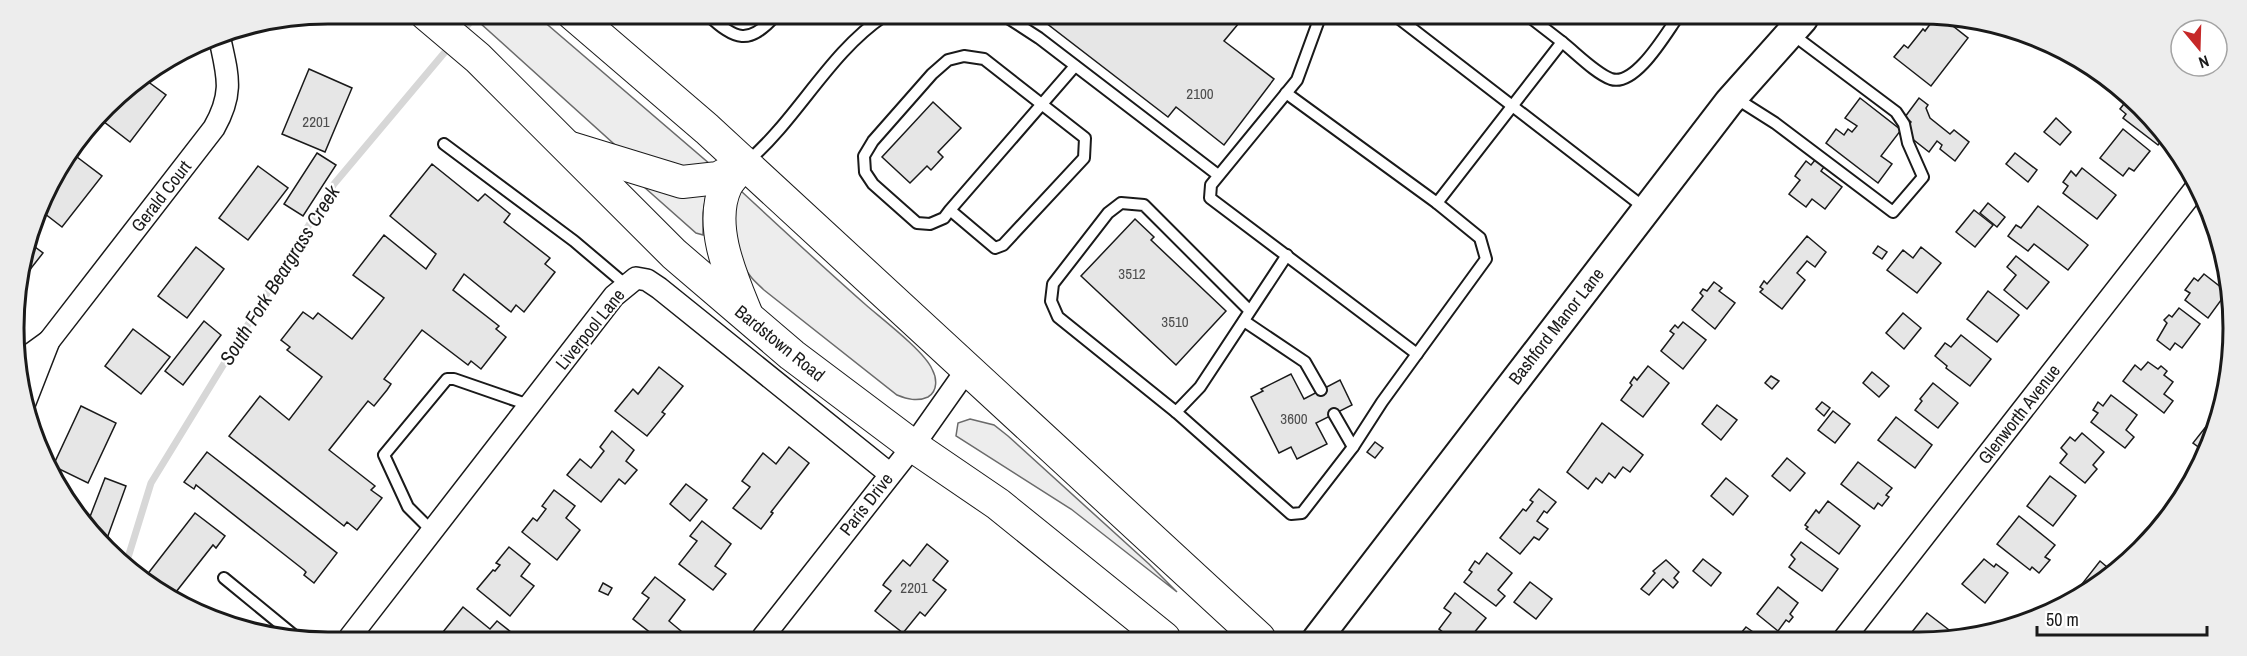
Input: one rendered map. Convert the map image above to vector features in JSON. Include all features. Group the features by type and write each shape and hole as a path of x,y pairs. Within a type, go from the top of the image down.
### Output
{"main road":[{"name":"Bardstown Road","path":"438,24 478,57 674,254 747,317 792,355 913,446 998,504 1157,632"},
{"path":"584,24 745,164 1253,632"},
{"path":"567,147 682,182 718,178 745,164"},
{"path":"745,164 727,185 720,207 724,255 747,317"}],"street":[{"name":"Bashford Manor Lane","path":"1322,632 1734,97 1797,26"},
{"name":"Gerald Court","path":"26,358 49,341 214,128 224,110 228,95 228,81 221,44"},
{"name":"Glenworth Avenue","path":"1850,632 2192,193"},
{"name":"Liverpool Lane","path":"354,632 614,296 636,278 647,280 659,288 890,474"},
{"name":"Gerald Court","path":"30,389 49,341"},
{"name":"Paris Drive","path":"768,632 913,446 968,368"}],"lane":[{"path":"718,24 726,31 738,36 758,32 766,24"},
{"path":"745,164 768,144 846,48 872,24"},
{"path":"1016,24 1218,175"},
{"path":"1317,24 1297,80 1210,184 1210,198 1417,354"},
{"path":"1406,24 1647,209"},
{"path":"1539,24 1599,71 1612,79 1620,80 1636,72 1672,24"},
{"path":"1734,97 1775,123 1893,212 1923,177 1908,143 1904,124 1896,112 1797,26"},
{"path":"1437,203 1562,42"},
{"path":"950,210 995,248 1003,245 1083,158 1085,138 1043,104 984,59 964,56 948,60 917,90 873,141 864,156 865,172 873,184 917,223 930,224 944,218 950,210 1043,104 1075,66"},
{"path":"1286,93 1437,203 1480,238 1486,259 1353,447 1302,513 1290,514 1176,412 1058,317 1051,301 1053,284 1108,213 1120,203 1144,205 1247,316 1305,362 1321,390"},
{"path":"444,144 573,241 626,285"},
{"path":"1176,412 1200,387 1287,255"},
{"path":"432,531 408,507 384,455 447,379 454,379 529,405"},
{"path":"1334,414 1353,447"},
{"path":"224,578 286,629"}],"shaded area":[{"path":"481,24 547,24 711,165 701,172 623,152"},
{"path":"635,179 706,195 703,235 696,233"},
{"path":"741,191 921,353 935,376 934,391 928,397 916,400 897,395 754,280 741,258 734,222 737,200"},
{"path":"970,419 994,425 1008,436 1177,592 1071,509 956,436 958,423"}],"building":[{"path":"1047,24 1238,24 1224,41 1274,79 1224,145 1176,107 1168,117"},
{"path":"1930,25 1953,26 1968,38 1931,86 1894,57 1904,45 1908,48 1923,29 1925,31"},
{"path":"309,69 352,88 325,152 282,134"},
{"path":"149,82 166,95 130,142 104,122"},
{"path":"1860,98 1901,130 1881,156 1892,164 1878,183 1826,143 1836,129 1844,135 1848,129 1852,132 1857,126 1845,118"},
{"path":"1919,98 1928,105 1926,108 1930,118 1950,134 1954,130 1969,142 1955,161 1940,149 1942,145 1937,141 1929,152 1910,137 1911,122 1905,117"},
{"path":"933,102 961,128 938,152 943,157 931,170 927,166 910,183 882,157"},
{"path":"2124,104 2134,113 2160,143 2158,145 2123,118 2126,114 2120,109"},
{"path":"2056,118 2071,132 2060,145 2044,132"},
{"path":"2123,129 2150,151 2134,171 2129,168 2123,176 2100,158"},
{"path":"317,153 336,165 303,216 284,204"},
{"path":"2015,153 2037,170 2028,182 2006,164"},
{"path":"77,157 102,176 62,227 46,215"},
{"path":"1815,160 1824,167 1821,171 1842,187 1825,209 1812,199 1806,207 1789,194 1800,180 1795,176 1806,161 1811,165"},
{"path":"432,164 478,201 485,194 510,214 504,222 550,258 545,264 555,272 524,312 516,305 511,312 464,274 453,290 499,326 496,329 506,337 481,369 471,361 468,365 422,330 384,379 391,384 387,390 374,406 368,401 329,450 375,486 371,490 382,498 357,530 347,522 344,526 229,436 260,396 289,420 322,377 287,350 290,347 281,340 303,312 313,319 318,313 352,339 384,298 353,275 384,235 426,269 436,254 390,216"},
{"path":"258,166 288,188 248,240 219,218"},
{"path":"2082,168 2116,195 2097,219 2063,193 2068,186 2063,182 2071,171 2076,176"},
{"path":"1988,203 2005,217 1997,227 1980,213"},
{"path":"2038,206 2088,245 2068,270 2034,244 2028,251 2008,236 2016,225 2021,228"},
{"path":"1974,210 1993,225 1975,247 1956,232"},
{"path":"1135,219 1154,237 1151,240 1226,311 1176,365 1081,276"},
{"path":"1807,236 1826,252 1815,267 1807,261 1797,273 1805,280 1782,309 1760,292 1763,289 1760,287 1764,281 1767,284"},
{"path":"1878,246 1887,252 1882,259 1873,253"},
{"path":"35,247 43,253 30,270"},
{"path":"196,247 224,269 187,318 158,296"},
{"path":"1921,247 1941,263 1917,293 1887,270 1903,250 1913,258"},
{"path":"2016,256 2049,282 2027,309 2004,290 2016,275 2007,267"},
{"path":"2204,274 2220,286 2221,300 2208,318 2185,300 2190,293 2185,290 2194,278 2198,281"},
{"path":"1714,282 1722,288 1719,291 1735,303 1715,329 1692,310 1703,296 1700,293 1703,289 1707,291"},
{"path":"1988,291 2019,315 1997,342 1967,319"},
{"path":"2179,308 2200,324 2182,348 2175,343 2170,350 2157,340 2167,323 2164,320 2169,315 2172,317"},
{"path":"1903,313 1921,328 1904,349 1886,333"},
{"path":"204,321 221,335 183,385 165,371"},
{"path":"1683,322 1706,340 1683,369 1661,351 1674,334 1670,331 1675,325 1678,328"},
{"path":"133,329 170,357 141,394 105,366"},
{"path":"1961,335 1991,359 1970,386 1946,368 1947,366 1935,356 1945,343 1951,347"},
{"path":"2148,362 2158,369 2161,366 2167,371 2164,375 2173,382 2164,394 2173,401 2164,413 2123,381 2135,365 2141,370"},
{"path":"1648,366 1669,383 1643,417 1621,400 1632,385 1630,383 1634,377 1637,380"},
{"path":"659,367 683,386 662,412 665,414 647,436 615,411 633,389 638,394"},
{"path":"1872,372 1889,386 1879,397 1863,383"},
{"path":"1291,374 1304,399 1340,380 1352,405 1316,423 1327,444 1297,459 1291,447 1279,453 1251,397 1263,391 1261,389"},
{"path":"1771,376 1779,381 1772,389 1765,383"},
{"path":"1933,383 1958,403 1938,428 1915,410 1922,401 1920,399"},
{"path":"2111,395 2137,415 2126,430 2134,437 2125,448 2091,422 2098,413 2093,410 2098,402 2103,406"},
{"path":"1822,402 1830,408 1824,416 1816,409"},
{"path":"1717,405 1737,420 1721,440 1702,424"},
{"path":"81,406 116,423 88,483 59,469 55,462"},
{"path":"1833,411 1850,424 1835,443 1818,430"},
{"path":"1896,417 1932,445 1915,468 1878,440"},
{"path":"1602,423 1643,455 1630,472 1623,467 1615,478 1609,473 1602,483 1596,478 1588,489 1567,472"},
{"path":"2207,425 2199,447 2193,443"},
{"path":"612,431 634,450 626,461 637,470 625,484 619,479 601,502 567,475 580,459 591,468 604,451 600,447"},
{"path":"2082,433 2104,452 2093,465 2097,469 2085,483 2060,463 2067,454 2061,448 2070,437 2075,441"},
{"path":"1375,442 1383,448 1375,458 1367,452"},
{"path":"789,447 809,463 771,512 773,513 761,529 733,508 750,487 742,481 763,453 776,464"},
{"path":"207,452 337,553 314,583 304,575 306,572 304,570 196,485 194,489 184,482"},
{"path":"1787,458 1805,473 1790,491 1772,476"},
{"path":"1858,462 1892,488 1886,495 1889,497 1882,506 1878,503 1874,509 1841,484"},
{"path":"2050,476 2076,496 2053,526 2027,506"},
{"path":"105,478 126,486 107,537 90,517"},
{"path":"1726,478 1748,496 1733,515 1711,496"},
{"path":"686,484 707,500 690,521 670,504"},
{"path":"1539,489 1556,502 1547,513 1544,511 1537,521 1548,529 1539,540 1534,537 1520,554 1500,538 1523,509 1526,511 1533,502 1530,500"},
{"path":"554,490 575,506 566,518 580,530 557,560 522,532 533,518 537,521 546,509 542,506"},
{"path":"1828,501 1860,526 1839,554 1806,529 1808,527 1805,525 1816,510 1819,513"},
{"path":"195,513 225,536 216,548 213,545 177,591 148,573"},
{"path":"2019,516 2055,545 2045,557 2050,560 2039,573 2032,567 2030,570 1997,544"},
{"path":"702,521 731,544 715,566 726,574 713,590 679,564 697,541 690,536"},
{"path":"1801,542 1838,569 1822,591 1789,567 1795,559 1791,555"},
{"path":"927,544 948,561 933,580 946,590 925,616 920,612 902,632 875,611 891,591 883,585 885,582 903,560 910,566"},
{"path":"509,547 530,564 521,576 534,586 510,616 477,589 500,565 496,563"},
{"path":"1487,553 1512,573 1498,590 1505,596 1496,606 1464,582 1472,572 1469,570 1475,561 1479,564"},
{"path":"1703,559 1721,573 1711,586 1693,571"},
{"path":"1984,559 1994,567 1996,564 2008,573 1985,603 1962,584"},
{"path":"1666,560 1679,572 1674,578 1678,582 1673,588 1663,579 1649,595 1641,589 1655,573 1653,571"},
{"path":"2100,561 2107,567 2088,581 2082,584"},
{"path":"655,577 685,600 669,621 680,632 650,632 633,619 649,598 642,593"},
{"path":"1530,582 1552,599 1536,619 1514,602"},
{"path":"603,583 612,588 608,595 599,591"},
{"path":"1778,587 1798,603 1790,614 1793,617 1789,622 1786,620 1778,631 1757,614"},
{"path":"1455,593 1486,618 1475,632 1443,632 1439,629 1451,613 1444,608"},
{"path":"463,607 490,629 497,621 511,632 443,632"},
{"path":"1927,613 1949,630 1939,631 1912,632"},
{"path":"1746,627 1753,632 1742,632"}],"waterway":[{"name":"South Fork Beargrass Creek","path":"461,33 469,24"},
{"name":"South Fork Beargrass Creek","path":"128,557 151,483 334,184 450,46"}]}
